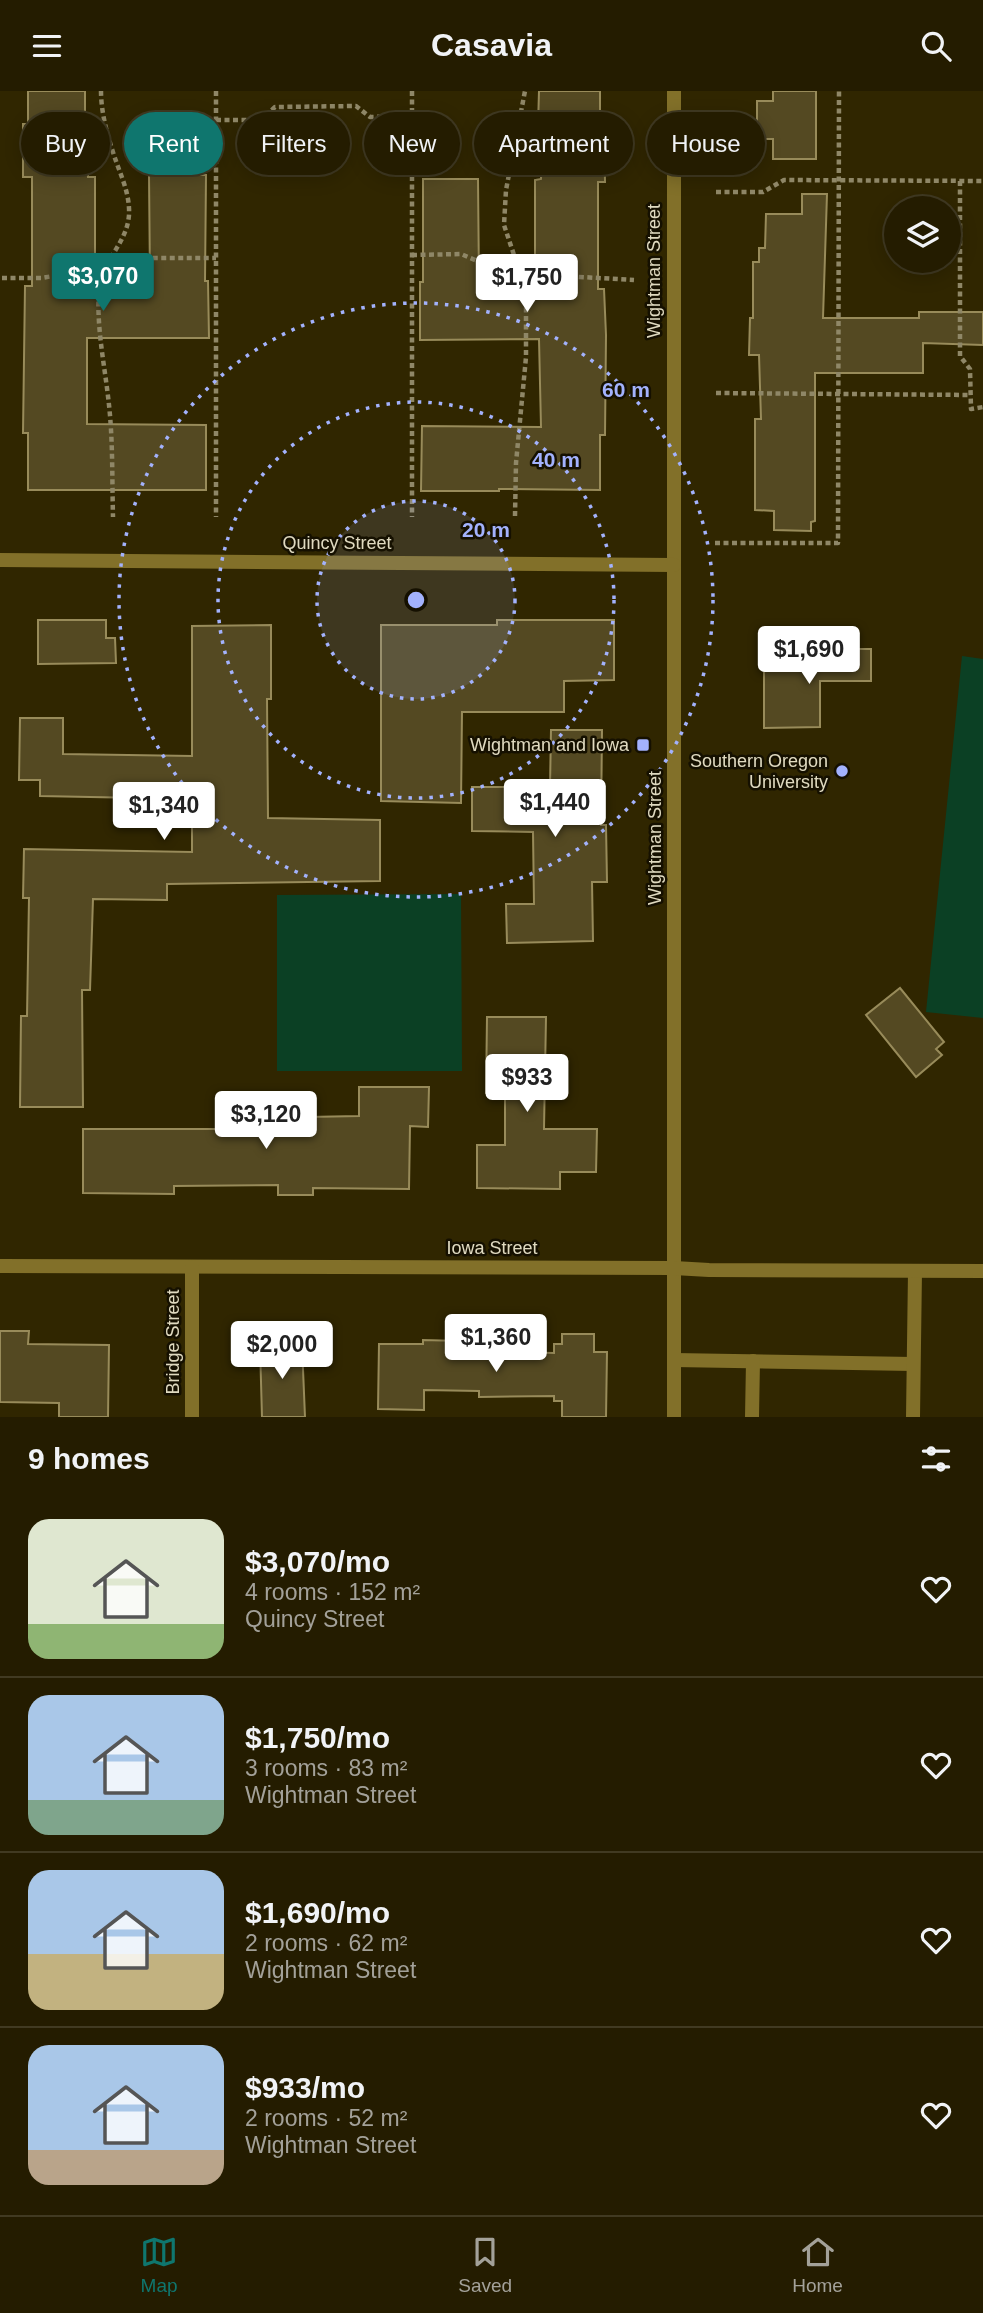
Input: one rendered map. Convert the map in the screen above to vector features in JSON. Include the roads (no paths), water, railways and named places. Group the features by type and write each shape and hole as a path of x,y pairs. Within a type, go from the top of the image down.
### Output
{"street":[{"name":"Wightman Street","path":"674,91 674,1417"},
{"name":"Quincy Street","path":"0,560 674,565"},
{"name":"Iowa Street","path":"0,1266 983,1271"},
{"name":"Bridge Street","path":"192,1267 192,1417"},
{"path":"913,1417 915,1271"},
{"path":"674,1360 914,1364"},
{"path":"752,1361 752,1417"}],"place":[{"name":"Wightman and Iowa","path":"643,745"},
{"name":"Southern Oregon University","path":"842,771"}]}
